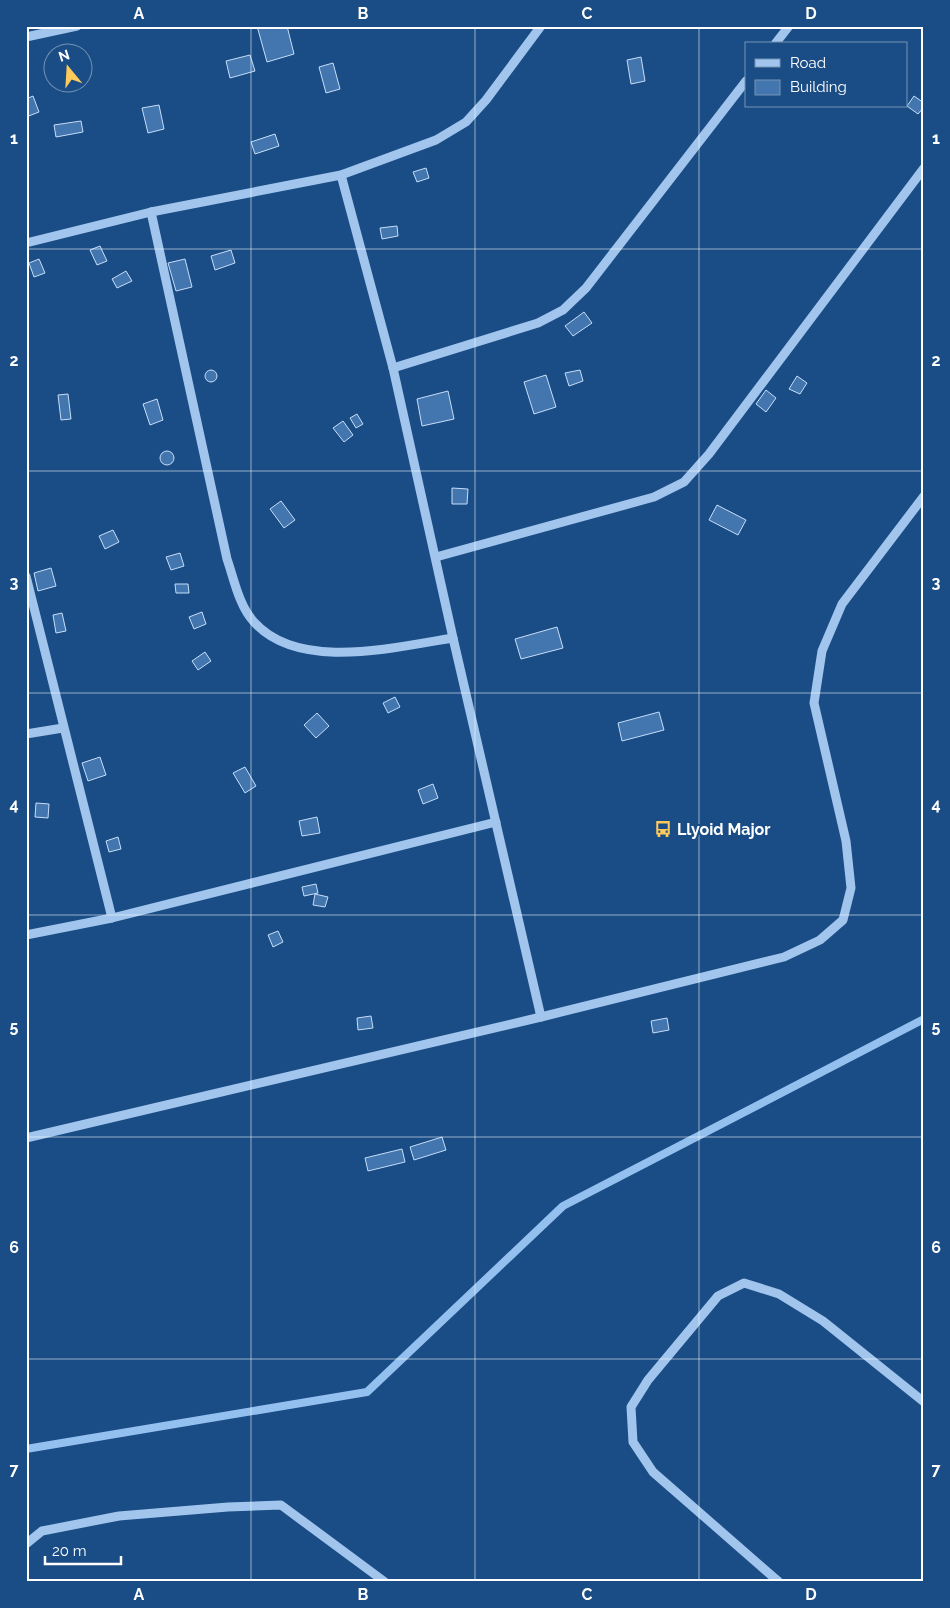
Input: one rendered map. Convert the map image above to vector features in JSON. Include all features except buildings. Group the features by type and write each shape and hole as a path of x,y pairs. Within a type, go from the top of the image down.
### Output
{"street":[{"path":"26,37 78,26"},
{"path":"26,243 151,212 341,175 436,140 466,122 486,100 541,26"},
{"path":"777,42 789,26"},
{"path":"393,368 538,323 563,310 586,288 745,82"},
{"path":"436,557 654,498 684,482 709,454 924,168"},
{"path":"341,175 393,368 453,638 541,1017"},
{"path":"151,212 227,559 241,600 254,622 273,637 302,649 333,652 371,651 453,638"},
{"path":"26,1138 784,958 820,940 843,920 851,888 846,841 814,703 822,652 842,604 924,496"},
{"path":"26,576 112,918"},
{"path":"26,734 63,728"},
{"path":"26,935 112,918 496,822"},
{"path":"779,1582 653,1472 633,1442 631,1407 648,1380 718,1296 744,1283 779,1294 823,1321 924,1402"},
{"path":"26,1544 42,1531 119,1516 228,1507 280,1505 384,1582"}],"waterway":[{"path":"26,1449 367,1392 563,1206 924,1019"}],"place":[{"name":"Llyoid Major","path":"663,829"}]}
